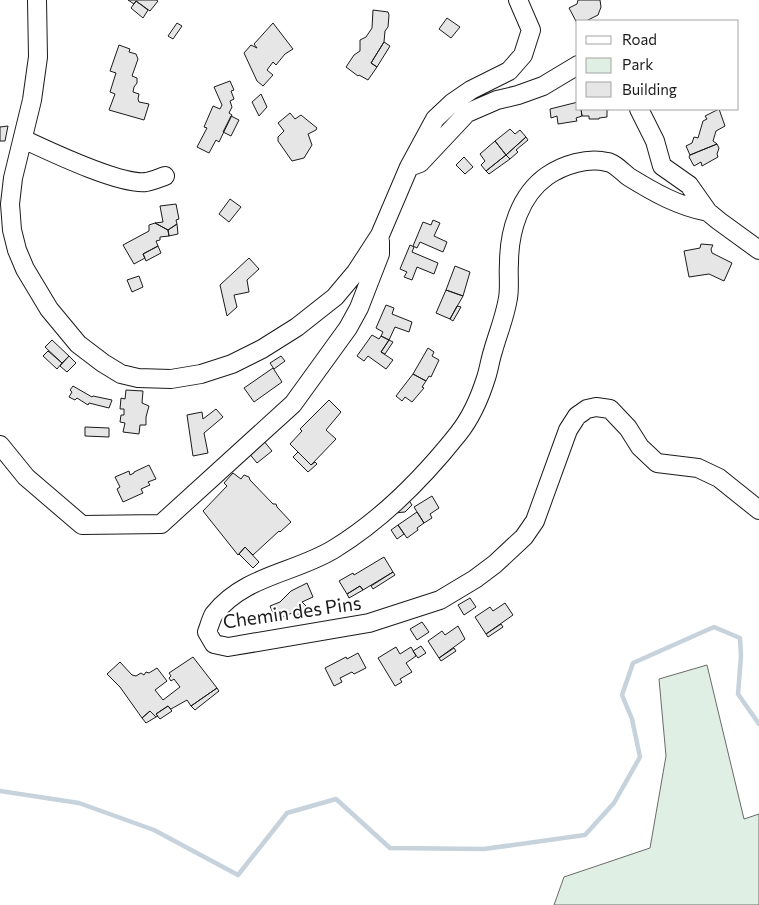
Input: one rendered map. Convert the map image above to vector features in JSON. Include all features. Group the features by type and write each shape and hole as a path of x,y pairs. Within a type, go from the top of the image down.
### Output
{"street":[{"path":"37,0 38,57 32,100 13,178 10,204 12,230 17,250 25,269 49,309 78,344 103,363 122,374 138,378 171,380 201,374 232,364 262,349 297,326 335,297 356,272 380,235 409,167 435,119 452,103 471,90 509,71 523,56 531,30 518,0"},
{"path":"409,167 420,163 467,113 497,100 543,86 576,66"},
{"path":"640,110 655,141 662,166 689,185 708,212 759,250"},
{"path":"22,139 89,168 124,180 145,182 165,176"},
{"name":"Chemin des Pins","path":"708,212 687,208 671,200 622,173 609,162 597,160 566,165 547,176 530,192 518,213 511,238 508,296 502,323 486,378 465,426 446,450 401,498 368,525 333,550 251,584 229,600 213,615 207,632 214,644 228,647 369,623 440,600 495,564 524,537 535,521 568,430 577,416 587,409 596,407 610,409 628,428 640,447 657,463 698,468 719,478 759,510"},
{"path":"0,445 26,477 82,525 161,524 293,404 348,328 359,308 380,254 380,235"}],"green space":[{"path":"707,665 744,819 759,814 759,905 554,905 564,877 650,848 666,756 659,679"}],"building":[{"path":"128,0 158,1 150,11 136,1 134,4"},
{"path":"578,0 600,0 601,7 598,15 588,20 576,21 569,8 577,4"},
{"path":"136,1 148,10 143,18 131,8"},
{"path":"373,10 388,12 389,15 384,42 371,63 377,67 368,80 358,76 346,67 354,55 360,51 360,40 366,37 372,28"},
{"path":"447,18 460,27 451,38 439,29"},
{"path":"177,23 182,26 173,39 168,36"},
{"path":"273,23 293,49 285,54 276,65 273,62 267,70 273,75 263,86 257,81 244,53 251,45 257,48 254,44"},
{"path":"384,42 390,46 377,67 371,63"},
{"path":"119,45 130,49 129,52 136,54 138,59 132,76 137,78 133,92 139,94 139,102 149,104 144,120 109,110 115,94 110,92 116,73 110,71"},
{"path":"230,81 234,90 231,91 234,99 230,101 232,107 229,113 232,115 219,142 216,140 209,153 197,147 207,128 204,127 213,106 220,109 222,105 214,87"},
{"path":"261,94 267,107 259,116 252,102"},
{"path":"576,102 576,110 581,110 582,116 576,118 577,121 558,124 557,116 551,118 550,109"},
{"path":"581,110 607,110 607,117 599,119 589,119 589,116 582,116"},
{"path":"719,110 725,126 716,131 713,141 717,144 690,155 686,146 692,143 694,137 698,138 703,121 707,119 705,116"},
{"path":"290,113 295,119 301,115 317,128 308,134 312,145 304,158 292,161 278,141 278,137 284,131 278,123"},
{"path":"231,116 239,120 231,136 223,132"},
{"path":"8,126 5,141 0,141 0,127"},
{"path":"510,129 515,134 520,130 526,137 506,155 495,141"},
{"path":"526,137 528,140 516,150 518,152 510,159 506,155"},
{"path":"495,141 506,155 486,171 481,165 485,161 480,154"},
{"path":"717,144 719,148 718,157 702,166 701,162 694,166 689,157 690,155"},
{"path":"506,155 510,159 489,174 486,171"},
{"path":"464,157 473,167 465,174 456,165"},
{"path":"230,199 241,207 229,222 219,214"},
{"path":"176,204 179,219 176,220 177,224 168,230 155,223 163,222 160,206"},
{"path":"433,220 440,223 434,236 447,242 443,252 420,242 417,248 413,246 423,222 431,225"},
{"path":"155,223 168,230 169,236 160,237 160,240 156,241 158,246 143,254 145,258 134,264 123,245 149,231 149,225"},
{"path":"177,224 178,234 169,236 168,230"},
{"path":"701,244 713,245 712,253 732,263 724,281 709,274 689,277 684,251 700,248"},
{"path":"410,245 414,247 412,252 438,263 434,274 417,267 412,280 404,277 407,272 400,269"},
{"path":"158,246 161,253 146,261 143,254"},
{"path":"249,258 259,269 247,280 249,292 234,295 237,307 227,316 220,285"},
{"path":"455,266 470,272 463,296 446,290"},
{"path":"139,276 143,287 132,292 127,280"},
{"path":"446,290 463,296 450,319 436,313"},
{"path":"386,305 394,308 392,314 412,322 409,332 395,327 389,340 381,336 383,332 376,328"},
{"path":"457,306 461,307 453,321 450,319"},
{"path":"372,335 379,339 381,336 389,340 381,352 393,360 386,369 368,356 364,361 357,356"},
{"path":"52,340 69,356 62,363 45,347"},
{"path":"389,340 393,342 385,354 381,352"},
{"path":"428,348 434,352 432,356 439,360 431,377 429,376 426,381 413,374"},
{"path":"48,351 62,363 57,369 43,356"},
{"path":"69,356 76,363 67,372 60,366"},
{"path":"281,356 285,361 274,369 270,363"},
{"path":"273,368 282,382 254,402 244,388"},
{"path":"413,374 426,381 422,387 424,388 412,402 405,397 402,401 396,396"},
{"path":"73,386 92,397 112,400 109,408 89,403 88,405 77,398 75,400 69,397"},
{"path":"126,390 143,391 142,403 149,406 146,425 140,425 139,434 123,432 125,423 120,422 121,415 124,415 124,409 120,409 121,398 125,399"},
{"path":"329,400 341,412 326,430 336,439 311,465 290,444 302,431 300,429"},
{"path":"216,409 223,417 204,433 208,453 193,456 187,415 202,412 203,419"},
{"path":"85,427 109,428 109,437 85,436"},
{"path":"263,440 272,451 257,463 248,452"},
{"path":"298,452 311,465 315,462 317,464 308,472 293,457"},
{"path":"149,465 156,479 148,482 150,485 141,489 143,493 123,502 117,489 120,487 115,477 129,471 130,475"},
{"path":"233,473 241,479 244,475 249,477 291,522 253,555 245,547 238,555 203,511 227,486 224,483"},
{"path":"432,496 439,508 430,514 432,518 424,523 414,507"},
{"path":"408,499 412,505 405,512 394,513"},
{"path":"417,512 424,523 407,538 398,525"},
{"path":"398,525 404,534 397,539 391,530"},
{"path":"245,547 259,562 253,568 239,554"},
{"path":"384,557 393,572 363,590 360,586 347,594 339,581 353,573 354,575"},
{"path":"393,572 395,575 373,589 371,586"},
{"path":"307,583 313,597 302,602 292,613 276,620 270,606 280,602 291,591"},
{"path":"360,586 363,590 349,598 347,594"},
{"path":"470,598 476,607 464,615 458,605"},
{"path":"302,602 306,606 296,617 292,613"},
{"path":"505,603 513,615 486,634 475,617 490,607 493,611"},
{"path":"422,622 429,632 417,640 410,629"},
{"path":"501,624 503,627 488,637 486,634"},
{"path":"458,626 465,639 439,658 428,641 442,631 445,635"},
{"path":"421,646 426,653 418,658 413,651"},
{"path":"396,647 400,654 411,647 416,656 406,663 412,672 400,679 402,682 395,686 378,658"},
{"path":"454,648 456,651 441,661 439,658"},
{"path":"358,653 366,668 340,678 342,682 334,686 325,668"},
{"path":"193,657 217,688 191,706 187,700 171,709 168,706 156,714 158,716 156,717 150,711 142,718 120,687 107,674 120,662 132,675 136,676 141,673 144,675 146,672 149,673 157,668 167,681 155,690 163,700 180,687 174,679 171,681 169,673"},
{"path":"217,688 219,691 195,710 191,706"},
{"path":"168,706 172,711 160,719 156,714"},
{"path":"150,711 156,717 146,723 142,718"}],"waterway":[{"path":"0,791 79,803 154,830 238,875 287,813 336,799 390,848 484,849 585,835 614,803 640,757 632,719 622,695 633,663 714,627 740,638 741,656 738,694 759,724"}]}
